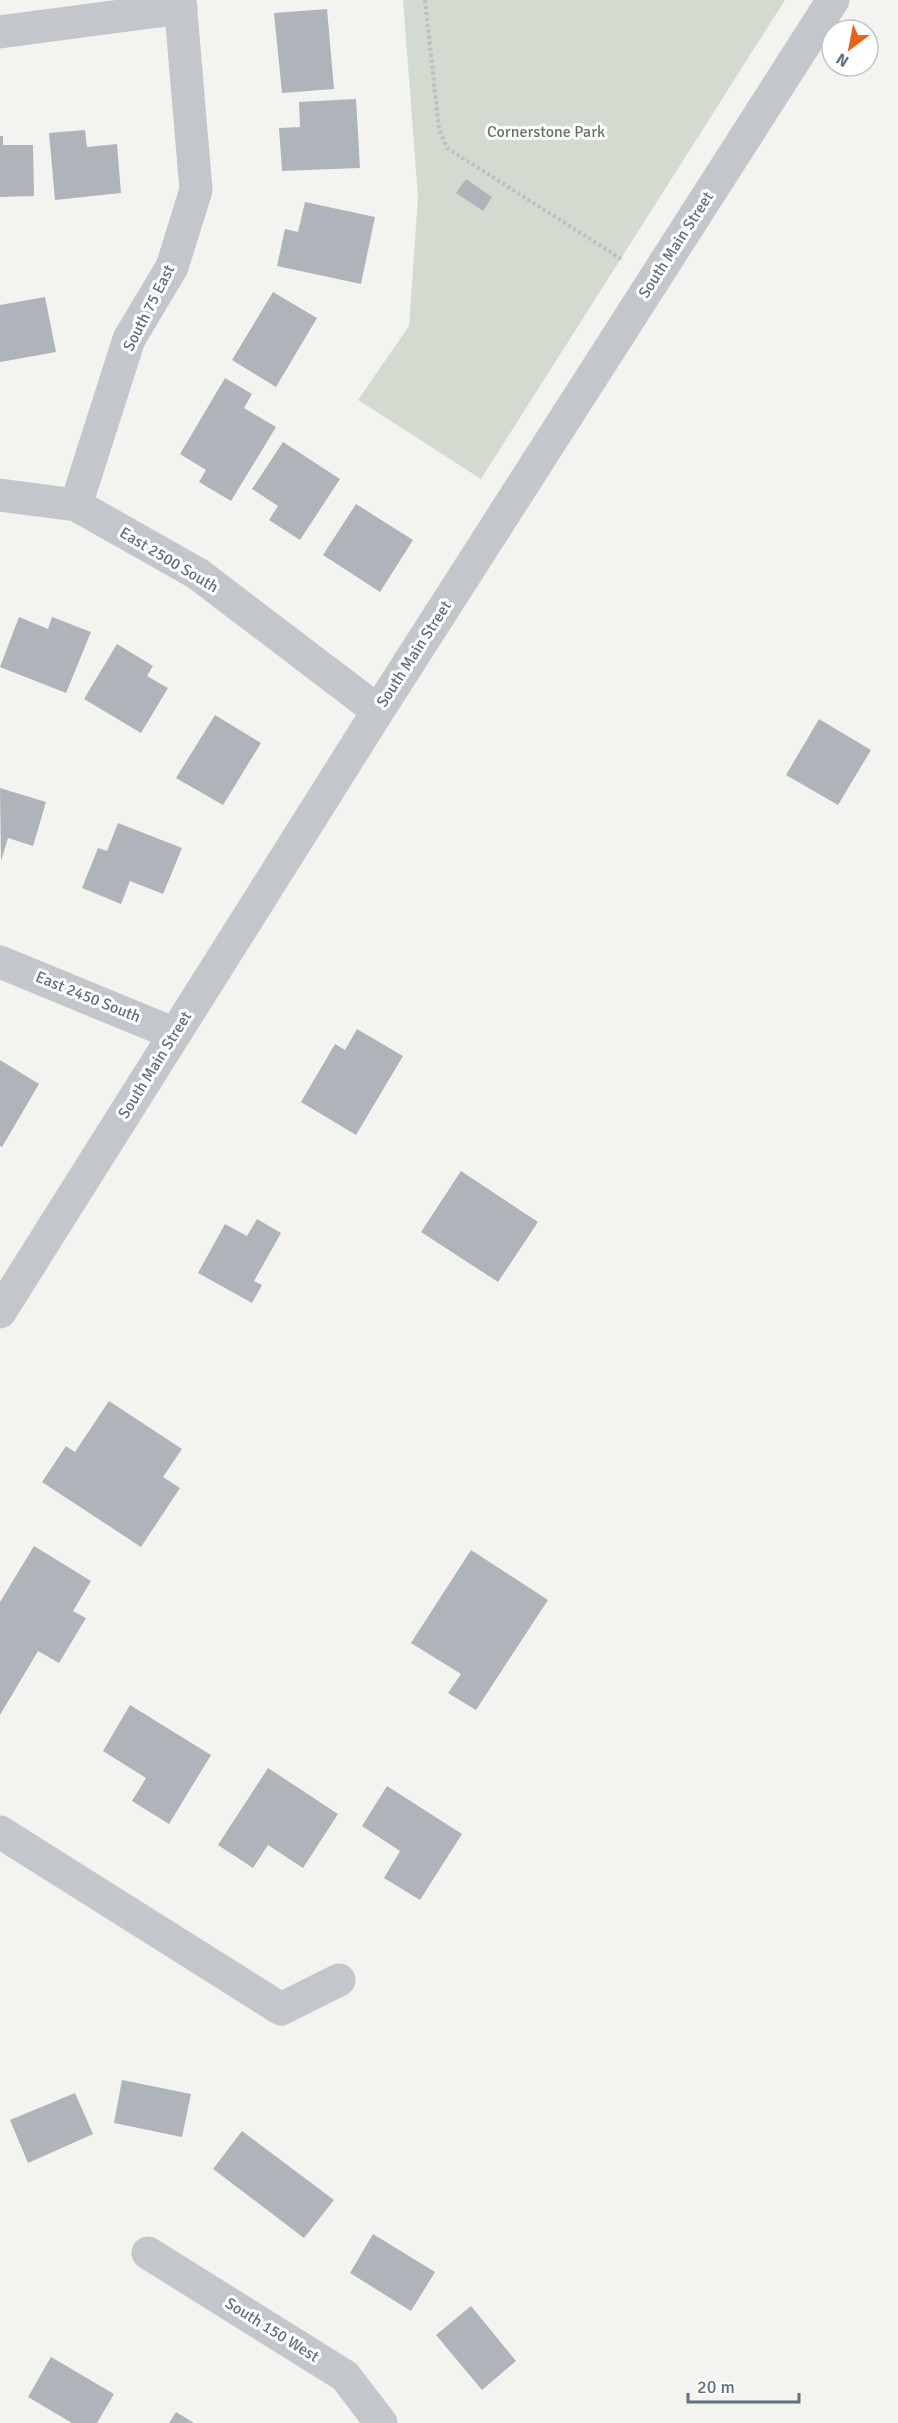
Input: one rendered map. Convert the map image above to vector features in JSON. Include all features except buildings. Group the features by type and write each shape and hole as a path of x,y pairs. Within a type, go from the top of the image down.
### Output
{"street":[{"name":"South Main Street","path":"0,1312 378,711 833,0"},
{"path":"0,32 180,4"},
{"name":"South 75 East","path":"76,505 129,339 172,267 196,190 180,4"},
{"name":"East 2500 South","path":"0,495 76,505 198,574 378,711"},
{"name":"East 2450 South","path":"0,962 175,1034"},
{"path":"0,1832 281,2009 339,1980"},
{"name":"South 150 West","path":"148,2253 345,2376 381,2423"}],"path":[{"path":"425,0 439,129 447,147 625,261"}],"green space":[{"name":"Cornerstone Park","path":"403,0 785,0 481,479 358,400 409,326 418,197"}]}
